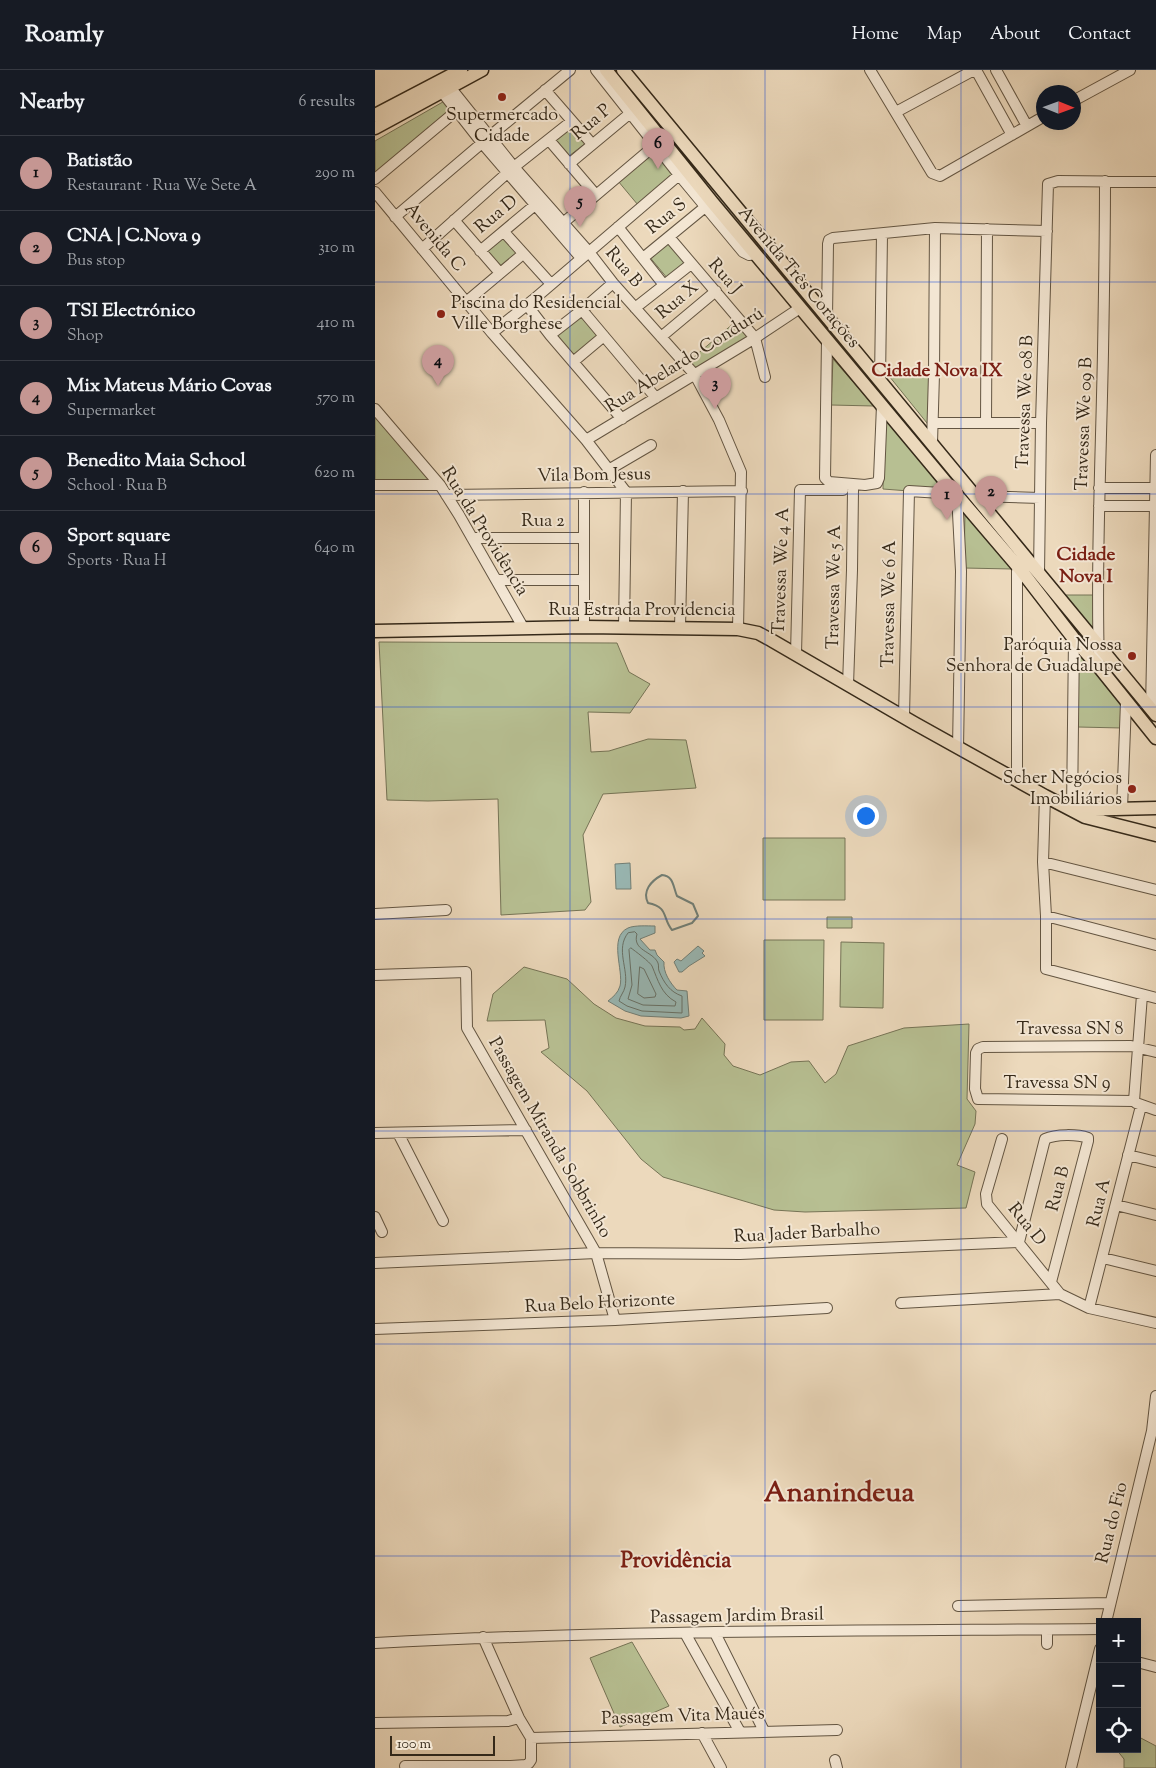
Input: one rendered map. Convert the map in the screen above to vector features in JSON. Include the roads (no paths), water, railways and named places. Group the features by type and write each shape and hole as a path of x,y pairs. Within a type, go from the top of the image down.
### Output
{"main road":[{"path":"375,115 461,70"},
{"path":"375,128 482,70"},
{"name":"Avenida Três Corações","path":"606,70 633,110 709,205 755,254 1020,569 1073,639 1099,667 1156,738"},
{"name":"Avenida Três Corações","path":"623,70 1154,712"},
{"path":"755,254 766,245"},
{"path":"957,494 973,493"},
{"name":"Rua Estrada Providencia","path":"375,631 624,627 738,629 758,634 958,748 1072,810 1102,822 1156,836"},
{"name":"Rua Estrada Providencia","path":"1072,810 1156,808"}],"street":[{"path":"395,217 570,70"},
{"path":"596,70 633,110"},
{"path":"870,70 932,173 939,176 1036,121"},
{"path":"896,112 975,70 1011,135"},
{"path":"996,70 1027,126"},
{"path":"1081,97 1128,71"},
{"name":"Rua B","path":"446,90 511,170 563,223 585,255"},
{"path":"545,90 592,144"},
{"path":"375,179 460,108"},
{"name":"Rua P","path":"569,164 633,110"},
{"path":"422,249 511,170 572,121"},
{"path":"549,140 596,196"},
{"path":"563,223 658,142"},
{"name":"Rua B","path":"511,170 535,205 613,283 695,375 719,420 741,472 738,629"},
{"path":"492,333 682,172"},
{"name":"Travessa We 08 B","path":"1039,574 1048,184 1053,181 1105,181"},
{"path":"1105,181 1156,182"},
{"name":"Travessa We 09 B","path":"1099,667 1099,488 1105,181"},
{"name":"Avenida C","path":"375,192 492,333 586,440 626,492"},
{"name":"Rua D","path":"480,251 535,205"},
{"name":"Rua S","path":"643,258 709,205"},
{"path":"454,220 500,274"},
{"path":"618,227 664,285"},
{"path":"827,318 829,240 838,237 935,228 1047,231"},
{"path":"932,443 935,228"},
{"path":"986,423 987,229"},
{"path":"504,232 551,284"},
{"path":"880,381 882,234"},
{"name":"Rua J","path":"669,237 755,338"},
{"path":"466,302 523,254"},
{"path":"635,308 691,264"},
{"path":"550,335 613,283"},
{"name":"Rua X","path":"661,337 716,291"},
{"path":"527,305 550,335 622,419"},
{"name":"Rua Abelardo Condurú","path":"586,440 755,338 800,308"},
{"path":"582,310 656,398"},
{"path":"573,362 604,336"},
{"path":"755,338 765,377"},
{"path":"827,340 825,478 829,482 851,487 877,483 879,478 882,405"},
{"name":"Rua da Providência","path":"375,409 440,485 524,629"},
{"path":"933,423 1041,423"},
{"path":"609,469 651,445"},
{"path":"1154,712 1156,455"},
{"path":"375,485 440,485"},
{"name":"Travessa We 4 A","path":"796,654 800,490 851,487"},
{"name":"Travessa We 5 A","path":"848,686 852,570 851,487"},
{"path":"1099,488 1155,488"},
{"name":"Vila Bom Jesus","path":"446,495 742,490"},
{"path":"680,628 683,491"},
{"name":"Travessa We 6 A","path":"904,717 909,491 957,494"},
{"path":"584,492 584,627"},
{"path":"624,627 626,492"},
{"path":"973,493 1040,498"},
{"path":"957,494 961,570 958,748"},
{"path":"1099,506 1155,506"},
{"name":"Rua 2","path":"472,538 583,538"},
{"path":"1017,781 1017,571 1020,569"},
{"path":"497,580 584,580"},
{"path":"1072,810 1073,639"},
{"path":"1122,810 1126,702"},
{"path":"1045,796 1043,862 1046,970 1156,998"},
{"path":"1043,862 1156,890"},
{"path":"375,914 446,910"},
{"path":"1046,916 1156,946"},
{"name":"Passagem Miranda Sobbrinho","path":"375,975 466,972 467,1028 596,1253 615,1320"},
{"name":"Rua A","path":"1089,1308 1128,1155 1137,1104 1137,1047 1141,995"},
{"name":"Travessa SN 8","path":"981,1100 975,1095 976,1058 978,1049 983,1047 1137,1047 1156,1052"},
{"name":"Travessa SN 9","path":"981,1100 1137,1104 1156,1110"},
{"path":"375,1133 526,1130"},
{"path":"398,1133 443,1221"},
{"name":"Rua B","path":"1019,1242 1045,1138 1052,1136 1083,1136 1088,1138 1089,1141 1051,1282"},
{"name":"Rua D","path":"1002,1139 986,1194 986,1200 1060,1294 1089,1308 1156,1323"},
{"path":"1128,1155 1156,1162"},
{"path":"1116,1205 1156,1215"},
{"path":"375,1217 382,1232"},
{"name":"Rua Jader Barbalho","path":"375,1263 596,1253 740,1254 1019,1242"},
{"path":"1103,1258 1156,1271"},
{"path":"901,1303 1060,1294"},
{"name":"Rua Belo Horizonte","path":"375,1329 615,1320 827,1308"},
{"name":"Rua do Fio","path":"1107,1618 1154,1427 1156,1396"},
{"path":"959,1606 1110,1603"},
{"name":"Passagem Jardim Brasil","path":"375,1643 483,1637 685,1633 1096,1629"},
{"path":"1047,1630 1047,1644"},
{"path":"685,1633 740,1732"},
{"path":"715,1633 764,1731"},
{"path":"405,1766 521,1766 526,1765 531,1760 531,1738 519,1718 483,1637"},
{"path":"1071,1768 1097,1663"},
{"path":"1141,1663 1156,1666"},
{"path":"375,1723 508,1721 519,1718"},
{"name":"Passagem Vita Maués","path":"531,1738 837,1730"},
{"path":"702,1733 721,1768"}],"water":[{"path":"630,863 631,889 616,889 615,864"},
{"path":"634,926 655,926 655,933 640,939 650,950 655,950 664,962 666,973 674,987 677,990 687,991 689,1016 681,1018 641,1016 625,1011 608,1001 617,993 620,986 618,946 622,932"},
{"path":"698,946 704,951 702,953 705,956 682,972 679,972 674,962 677,959 681,961"}],"waterway":[{"path":"662,875 669,877 673,882 677,896 693,904 698,916 692,923 672,930 662,910 648,903 646,899 647,890 654,880 662,875"}],"place":[{"name":"Supermercado Cidade","path":"502,97"},
{"name":"Sport square","path":"658,169"},
{"name":"Benedito Maia School","path":"580,227"},
{"name":"Piscina do Residencial Ville Borghese","path":"441,314"},
{"name":"Mix Mateus Mário Covas","path":"438,386"},
{"name":"TSI Electrónico","path":"715,409"},
{"name":"CNA | C.Nova 9","path":"991,517"},
{"name":"Batistão","path":"947,520"},
{"name":"Paróquia Nossa Senhora de Guadalupe","path":"1132,656"},
{"name":"Scher Negócios Imobiliários","path":"1132,789"}],"district":[{"name":"Cidade Nova IX","path":"937,371"},
{"name":"Cidade Nova I","path":"1086,566"},
{"name":"Ananindeua","path":"839,1494"},
{"name":"Providência","path":"676,1562"}]}
